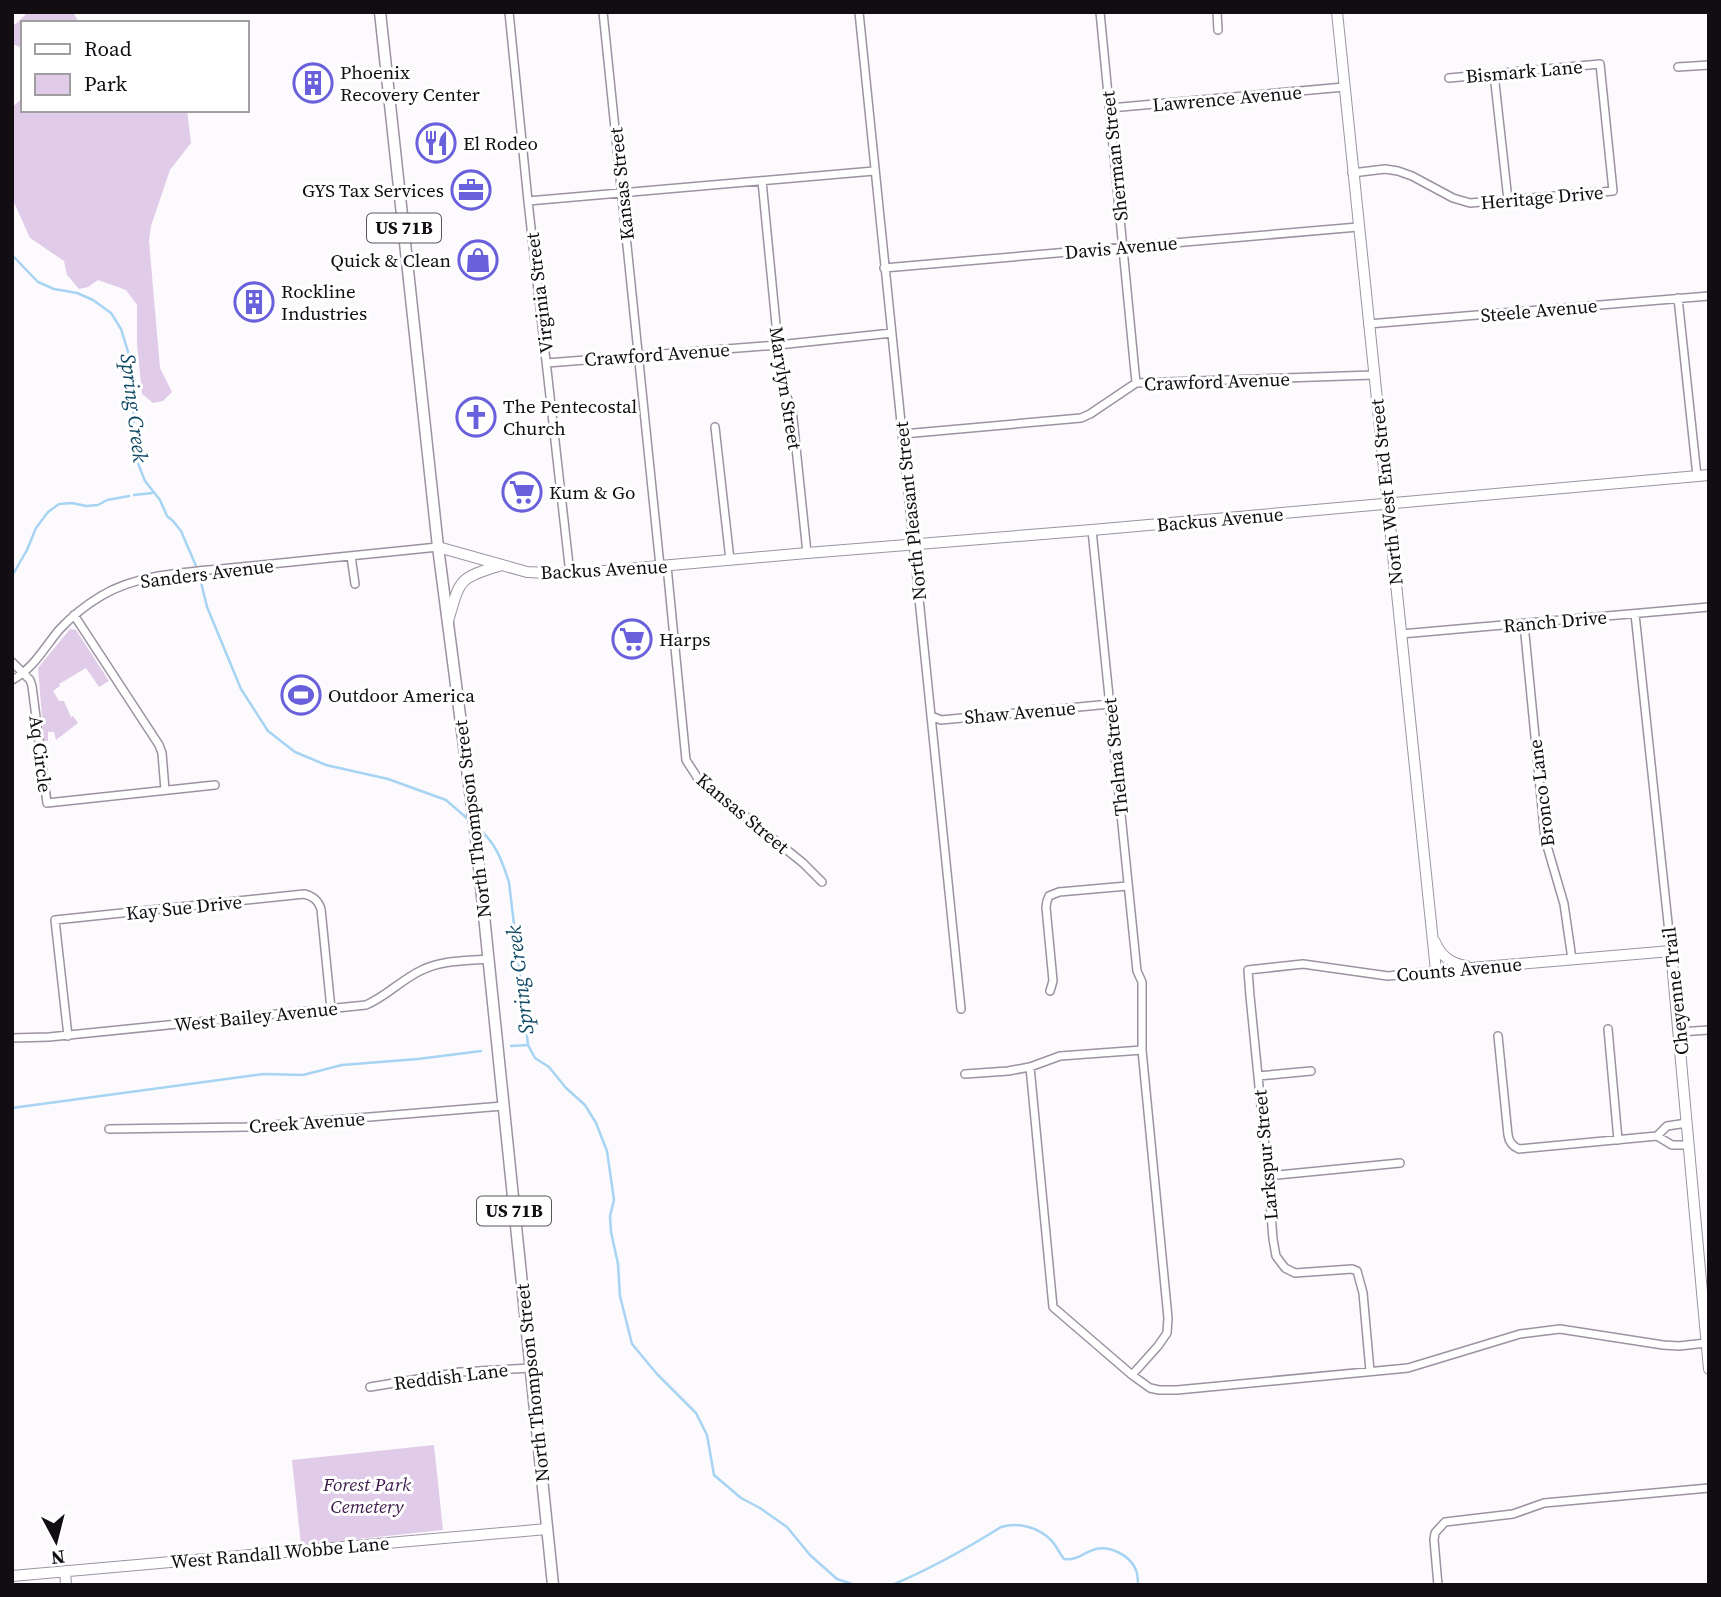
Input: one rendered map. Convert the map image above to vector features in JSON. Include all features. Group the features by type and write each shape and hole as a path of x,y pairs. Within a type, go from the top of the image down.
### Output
{"main road":[{"name":"North Thompson Street","path":"380,12 438,547 476,838 553,1585"}],"street":[{"name":"Virginia Street","path":"509,12 570,574"},
{"name":"Kansas Street","path":"603,12 638,356 686,760 697,777 803,863 822,882"},
{"name":"North Pleasant Street","path":"859,12 961,1009"},
{"name":"Sherman Street","path":"1100,12 1136,383"},
{"path":"1217,12 1218,30"},
{"name":"North West End Street","path":"1336,12 1436,971"},
{"name":"Bismark Lane","path":"1449,78 1600,65 1613,191"},
{"path":"1678,67 1709,65"},
{"path":"1494,74 1508,200"},
{"name":"Lawrence Avenue","path":"1110,108 1344,87"},
{"name":"Heritage Drive","path":"1352,173 1385,169 1398,171 1453,198 1470,203 1613,191"},
{"path":"528,201 874,171"},
{"name":"Marylyn Street","path":"762,181 782,386 792,409 807,553"},
{"name":"Davis Avenue","path":"884,268 1358,227"},
{"name":"Steele Avenue","path":"1368,324 1709,296"},
{"path":"1678,298 1697,475"},
{"name":"Crawford Avenue","path":"547,363 892,333"},
{"name":"Crawford Avenue","path":"903,434 1081,418 1136,383 1373,375"},
{"path":"715,427 730,560"},
{"name":"Backus Avenue","path":"438,547 527,572 570,574 1709,475"},
{"name":"Thelma Street","path":"1092,530 1137,971 1142,982 1142,1050 1168,1318 1167,1333 1132,1375"},
{"name":"Sanders Avenue","path":"12,680 35,662 74,615 103,595 135,581 169,575 438,547"},
{"path":"351,556 355,584"},
{"path":"448,622 458,587 465,579 499,566"},
{"name":"Ranch Drive","path":"1401,634 1709,607"},
{"name":"Cheyenne Trail","path":"1635,614 1679,1032 1708,1364"},
{"path":"74,615 159,745 165,790"},
{"name":"Bronco Lane","path":"1524,624 1545,839 1564,904 1572,959"},
{"path":"12,662 23,674"},
{"name":"Aq Circle","path":"23,674 32,686 47,803 215,785"},
{"name":"Shaw Avenue","path":"931,716 941,720 1110,704"},
{"path":"1050,991 1054,981 1046,907 1049,896 1059,892 1128,886"},
{"name":"Kay Sue Drive","path":"68,1035 55,920 304,894 316,899 321,909 331,1009"},
{"path":"1432,937 1438,950 1450,961 1476,968"},
{"name":"Counts Avenue","path":"1248,970 1303,964 1388,976 1671,951"},
{"name":"West Bailey Avenue","path":"12,1038 49,1037 366,1004 434,965 488,959"},
{"name":"Larkspur Street","path":"1248,970 1274,1250 1280,1264 1295,1273 1352,1269 1357,1271 1362,1285 1370,1371"},
{"path":"1608,1029 1618,1140"},
{"path":"1679,1032 1709,1030"},
{"path":"1498,1036 1508,1135 1515,1147 1519,1149 1657,1136 1672,1145 1688,1145"},
{"path":"965,1074 1030,1067 1060,1056 1142,1050"},
{"path":"1030,1067 1053,1307 1150,1388 1159,1390 1418,1366 1520,1334 1547,1330 1560,1329 1663,1345 1706,1343"},
{"path":"1258,1076 1311,1071"},
{"name":"Creek Avenue","path":"109,1129 250,1127 503,1106"},
{"path":"1657,1136 1667,1126 1687,1123"},
{"path":"1268,1176 1400,1163"},
{"name":"Reddish Lane","path":"370,1387 452,1373 531,1368"},
{"path":"1438,1585 1434,1540 1435,1533 1445,1522 1513,1514 1544,1503 1709,1488"},
{"name":"West Randall Wobbe Lane","path":"12,1576 547,1529"},
{"path":"65,1571 66,1585"}],"green space":[{"path":"28,12 73,12 78,21 21,21 21,47 12,44 12,25"},
{"path":"21,100 21,112 187,112 191,143 170,170 151,226 149,241 160,368 172,392 163,401 153,403 142,394 137,344 137,305 126,290 98,280 79,289 67,275 64,261 30,238 12,198 12,107"},
{"path":"70,629 76,630 109,681 99,687 86,668 59,684 53,691 59,701 64,701 71,717 78,723 56,740 54,732 48,732 48,741 44,741 38,668"},
{"name":"Forest Park Cemetery","path":"434,1445 443,1530 301,1545 292,1460"}],"waterway":[{"name":"Spring Creek","path":"12,255 38,282 93,300 111,313 121,329 129,355 135,449 139,466 167,516 181,531 196,566"},
{"path":"134,495 152,493"},
{"path":"12,576 36,528 48,512 59,504 98,505 107,500 129,496"},
{"name":"Spring Creek","path":"200,578 207,607 241,689 268,731 295,752 326,765 388,779 446,800 469,820"},
{"name":"Spring Creek","path":"479,829 494,846 509,882 528,1045 535,1058 549,1067 566,1088 585,1105 596,1123 607,1151 614,1200 610,1216 611,1232 618,1264 620,1296 632,1344 696,1413 707,1435 714,1475 741,1498 787,1527 810,1555 837,1579 855,1585"},
{"path":"511,1046 528,1045"},
{"path":"12,1108 264,1074 303,1075 342,1065 481,1051"},
{"name":"Spring Creek","path":"892,1585 948,1558 1001,1527 1014,1525 1034,1529 1046,1536 1064,1559 1077,1558 1096,1549 1118,1552 1132,1563 1138,1585"}],"place":[{"name":"Phoenix Recovery Center","path":"313,83"},
{"name":"El Rodeo","path":"436,143"},
{"name":"GYS Tax Services","path":"471,190"},
{"name":"Quick & Clean","path":"478,260"},
{"name":"Rockline Industries","path":"254,302"},
{"name":"The Pentecostal Church","path":"476,417"},
{"name":"Kum & Go","path":"522,492"},
{"name":"Harps","path":"632,639"},
{"name":"Outdoor America","path":"301,695"}]}
